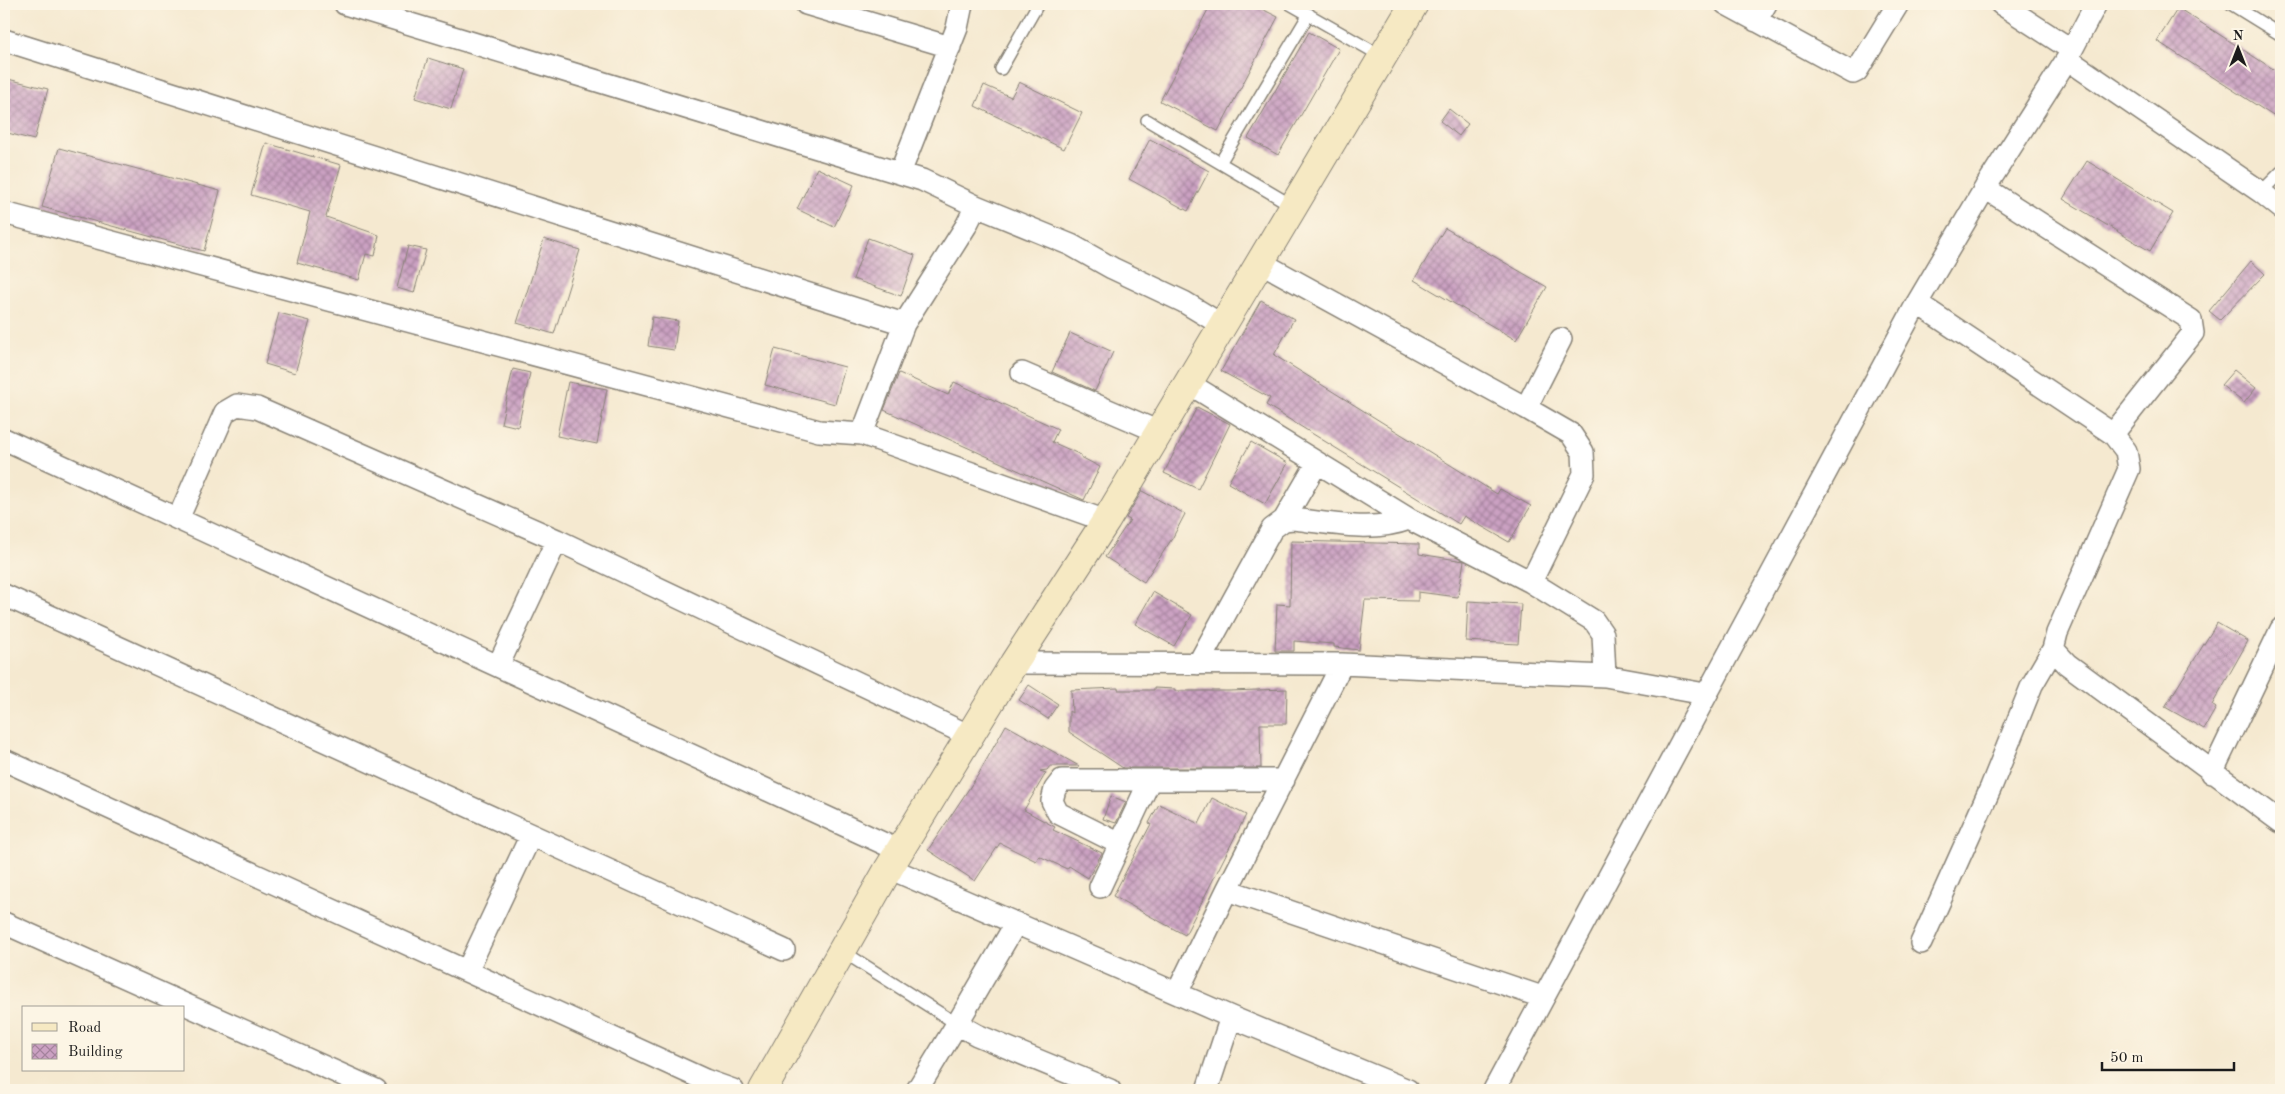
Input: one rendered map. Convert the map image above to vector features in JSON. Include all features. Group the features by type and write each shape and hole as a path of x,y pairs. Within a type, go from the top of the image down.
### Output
{"street":[{"path":"346,4 922,180 976,206 1071,245 1112,268 1184,302 1222,325"},
{"path":"806,4 950,47"},
{"path":"900,173 957,28 962,4"},
{"path":"763,1090 894,860 1014,664 1106,521 1414,4"},
{"path":"1726,4 1761,12 1853,73 1857,71 1898,4"},
{"path":"2001,4 2281,208"},
{"path":"1494,1090 1705,694 1918,303 1985,188 2069,54 2096,4"},
{"path":"4,40 904,324"},
{"path":"1985,188 2191,320 2193,333 2113,434"},
{"path":"862,434 904,324 966,226 976,206"},
{"path":"4,213 818,431 862,434 1106,521"},
{"path":"1260,262 1571,434 1583,452 1584,474 1532,582"},
{"path":"1918,303 2113,434 2126,450 2129,469 2057,633 2053,649 2032,685 1992,787 1921,943"},
{"path":"1526,408 1561,338"},
{"path":"1022,372 1159,432"},
{"path":"1188,383 1409,520 1532,582 1594,621 1603,634 1605,676"},
{"path":"178,519 225,412 237,405 257,408 557,540 970,736"},
{"path":"4,439 498,666 894,860 1016,923 1231,1017 1408,1090"},
{"path":"1198,664 1272,530 1284,520 1317,463"},
{"path":"1284,520 1293,519 1368,527 1397,524 1409,520"},
{"path":"498,666 557,540"},
{"path":"4,595 784,950"},
{"path":"2212,773 2281,629"},
{"path":"2053,649 2068,664 2212,773 2281,822"},
{"path":"1014,664 1342,664 1605,676 1705,694"},
{"path":"1177,992 1342,664"},
{"path":"4,760 705,1080 733,1090"},
{"path":"1120,844 1058,813 1052,801 1054,789 1062,780 1284,780"},
{"path":"1100,887 1150,780"},
{"path":"467,971 532,835"},
{"path":"1227,890 1542,997"},
{"path":"4,923 376,1090"},
{"path":"917,1090 1016,923"},
{"path":"1207,1090 1231,1017"},
{"path":"957,1024 977,1035 1110,1090"}],"lane":[{"path":"1001,69 1038,4"},
{"path":"1290,4 1383,57"},
{"path":"2231,4 2281,35"},
{"path":"1220,163 1309,14"},
{"path":"1148,120 1293,206"},
{"path":"2261,192 2281,172"},
{"path":"842,952 957,1024"}],"building":[{"path":"1211,4 1252,4 1278,17 1218,131 1160,101"},
{"path":"2178,8 2281,74 2281,121 2157,41"},
{"path":"1309,32 1339,49 1278,155 1248,138"},
{"path":"428,58 463,69 451,109 415,98"},
{"path":"4,78 48,89 34,140 4,132"},
{"path":"1019,82 1082,113 1064,149 975,106 984,85 1011,97"},
{"path":"1449,109 1468,124 1459,136 1440,121"},
{"path":"1150,139 1209,171 1188,211 1129,179"},
{"path":"266,143 341,165 326,217 379,235 375,256 366,254 359,280 297,263 310,212 251,195"},
{"path":"59,148 220,191 204,251 42,207"},
{"path":"2087,161 2173,213 2150,251 2063,199"},
{"path":"817,168 854,185 834,227 797,209"},
{"path":"1445,228 1547,287 1516,340 1414,280"},
{"path":"868,238 915,255 901,296 853,279"},
{"path":"544,239 580,250 554,334 517,323"},
{"path":"408,246 426,250 414,293 397,288"},
{"path":"2251,261 2265,274 2220,320 2209,311"},
{"path":"1261,300 1294,319 1274,355 1497,494 1500,489 1531,506 1509,542 1464,516 1459,524 1266,405 1270,398 1221,371"},
{"path":"279,313 310,321 295,373 265,364"},
{"path":"652,317 678,321 674,350 648,346"},
{"path":"1070,333 1113,352 1095,391 1052,372"},
{"path":"775,349 845,367 835,404 765,385"},
{"path":"513,369 530,373 518,427 501,423"},
{"path":"2234,370 2256,388 2244,403 2221,385"},
{"path":"899,373 948,395 954,382 1058,429 1052,442 1081,455 1081,457 1100,467 1084,500 884,410"},
{"path":"568,382 607,389 597,444 557,436"},
{"path":"1197,407 1230,424 1198,489 1164,473"},
{"path":"1251,442 1288,463 1265,504 1228,483"},
{"path":"1142,491 1185,514 1173,537 1144,582 1105,557 1130,520 1126,518"},
{"path":"1291,541 1419,544 1419,554 1464,561 1458,597 1418,592 1418,601 1365,600 1359,650 1334,647 1334,644 1294,641 1294,651 1275,651 1277,604 1290,605"},
{"path":"1153,592 1192,615 1174,646 1135,624"},
{"path":"1468,601 1521,604 1518,644 1466,641"},
{"path":"2217,623 2248,641 2212,705 2216,708 2204,729 2165,707"},
{"path":"1029,685 1058,704 1048,719 1019,700"},
{"path":"1118,688 1118,690 1175,689 1175,691 1287,689 1286,724 1260,724 1261,768 1123,768 1069,732 1069,711 1072,713 1071,690"},
{"path":"1006,725 1079,766 1050,766 1047,770 1040,771 1046,773 1024,810 1055,827 1053,830 1102,853 1088,878 1069,866 1067,869 1039,856 1036,861 1000,843 975,881 928,850 978,775"},
{"path":"1111,796 1126,802 1116,823 1103,819"},
{"path":"1212,798 1246,815 1185,935 1113,896 1151,824 1149,823 1159,804 1199,824"}]}
